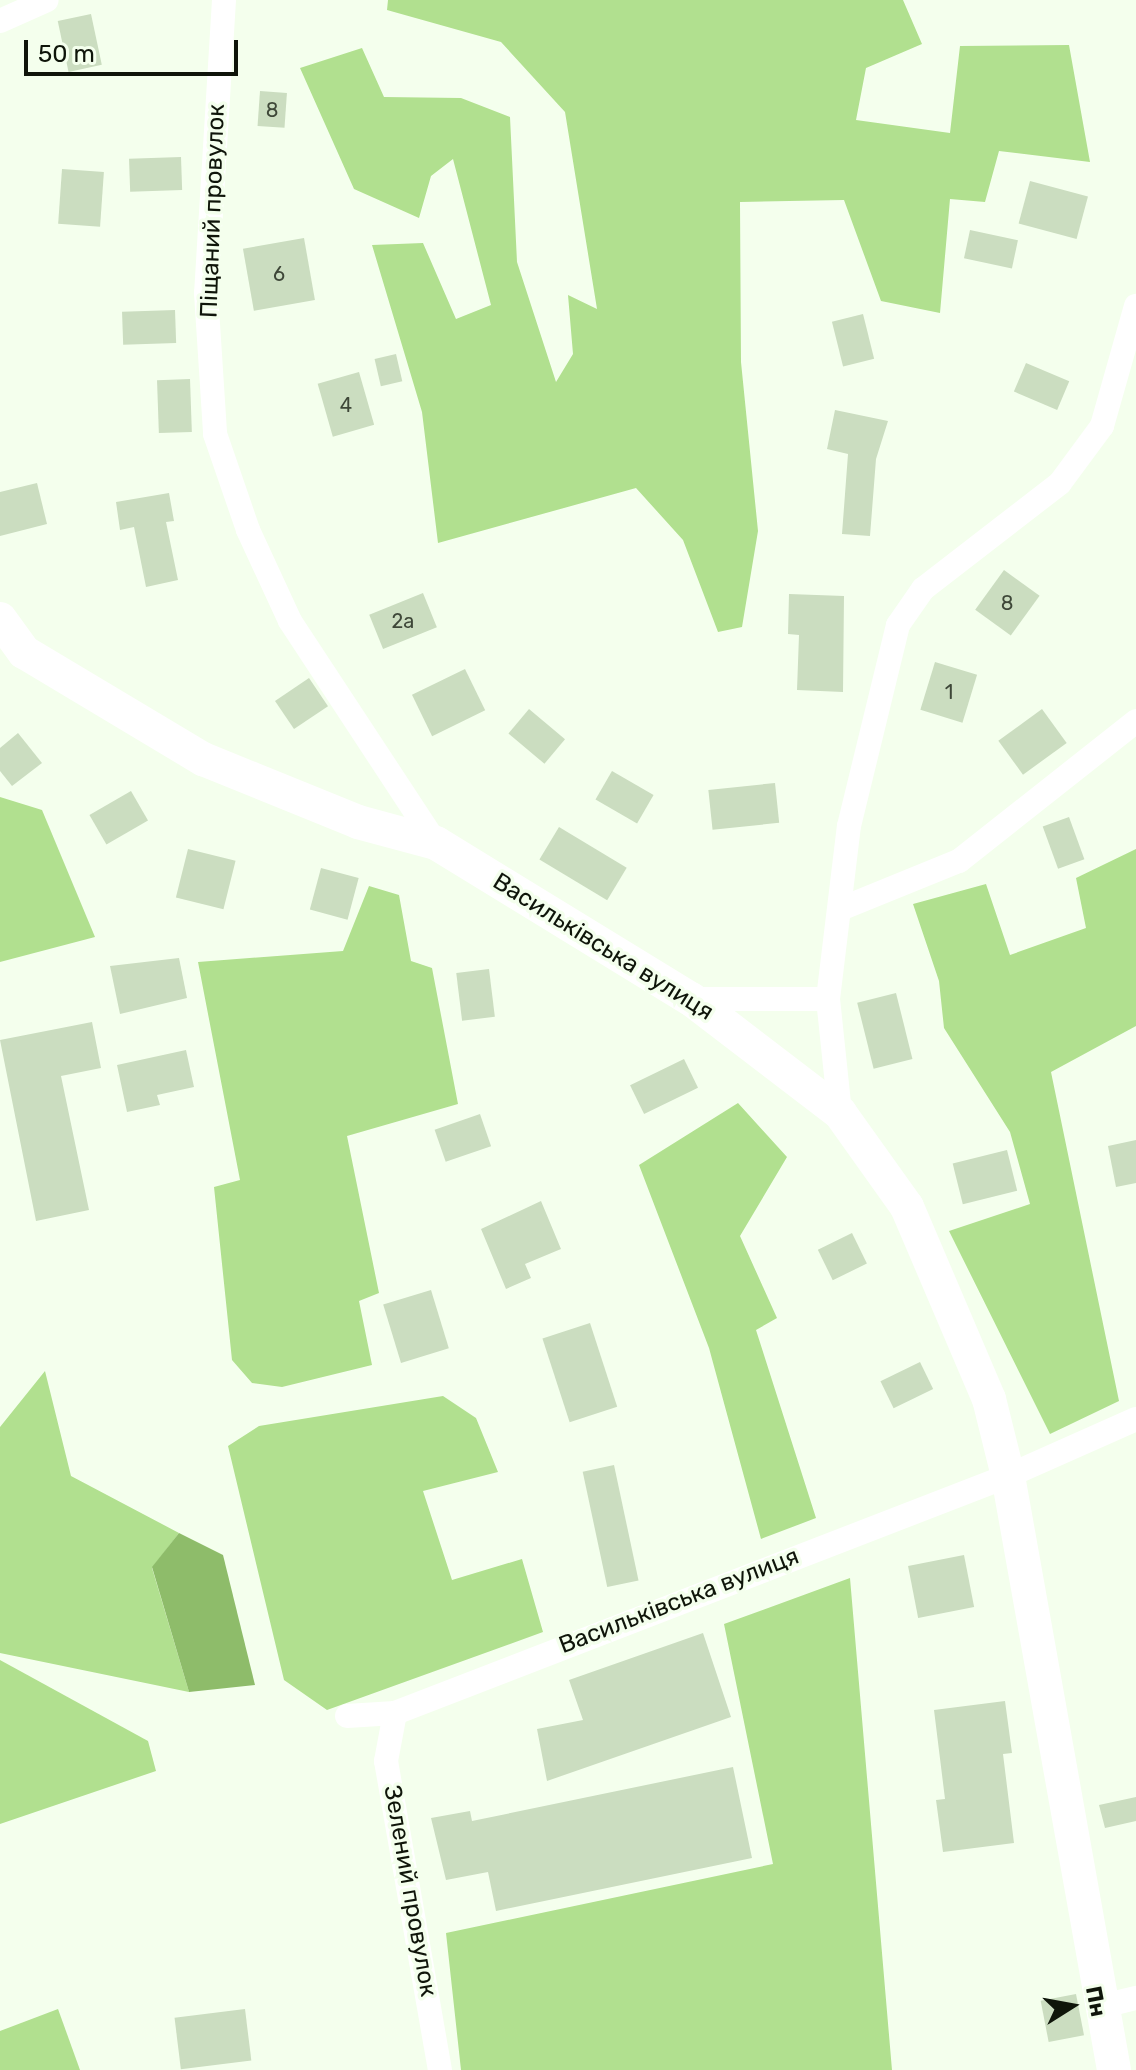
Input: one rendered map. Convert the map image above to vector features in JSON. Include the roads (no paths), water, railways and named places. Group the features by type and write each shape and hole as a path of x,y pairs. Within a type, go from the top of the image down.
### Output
{"street":[{"path":"0,21 47,0"},
{"name":"Піщаний провулок","path":"224,0 206,293 215,434 248,530 290,621 436,843"},
{"path":"840,1113 828,999 843,908 849,826 898,625 943,572 1060,483 1102,426 1136,306"},
{"name":"Васильківська вулиця","path":"0,619 24,652 203,759 358,822 436,843 691,999 840,1113 907,1207 949,1295 989,1399 1008,1476 1114,2070"},
{"path":"843,908 959,861 1136,721"},
{"path":"691,999 828,999"},
{"name":"Васильківська вулиця","path":"347,1716 395,1713 1008,1476 1136,1419"},
{"name":"Зелений провулок","path":"395,1713 386,1761 440,2070"},
{"path":"1103,2006 1136,1998"}]}
